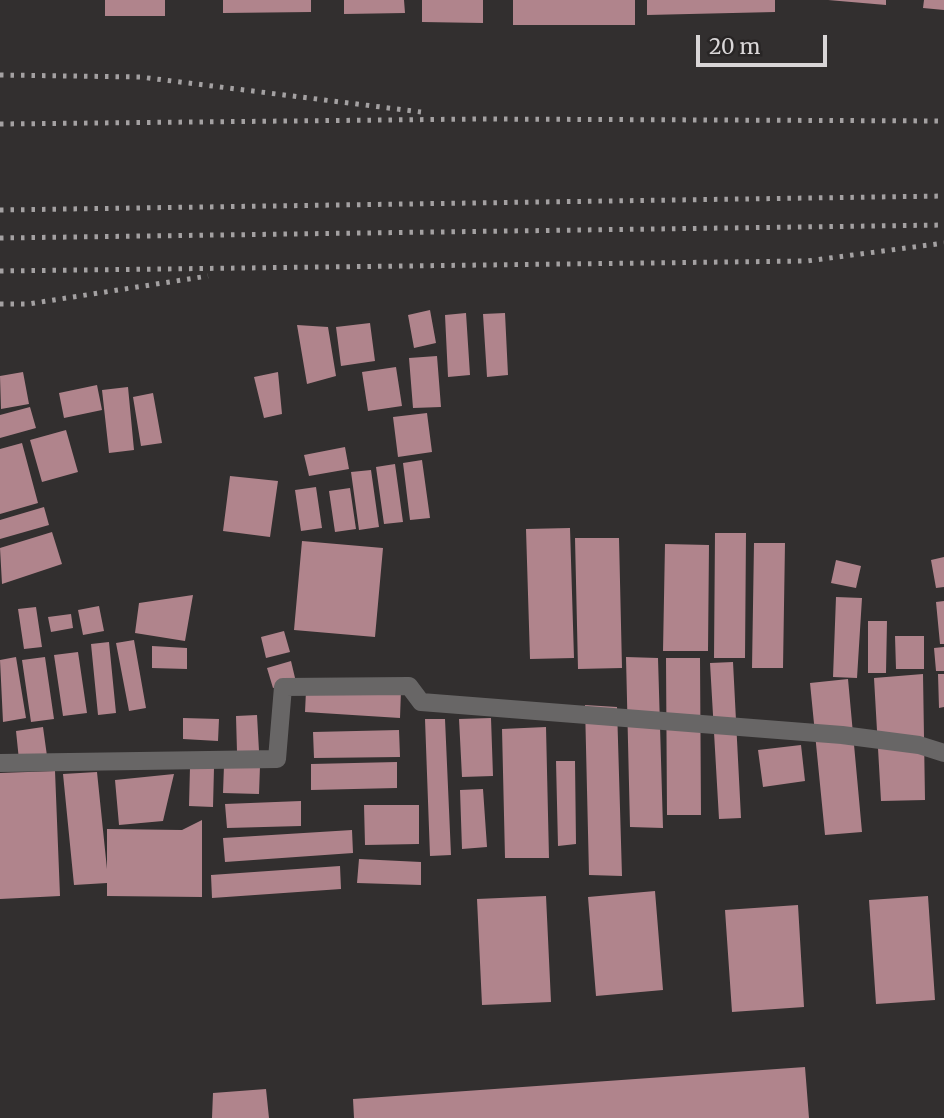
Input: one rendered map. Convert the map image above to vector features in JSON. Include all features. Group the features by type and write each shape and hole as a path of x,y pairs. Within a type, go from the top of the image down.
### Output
{"street":[{"path":"0,763 277,759 283,687 409,686 421,702 842,735 919,745 944,753"}],"building":[{"path":"105,0 165,0 165,16 105,16"},
{"path":"223,0 311,0 311,12 223,13"},
{"path":"344,0 404,0 405,13 344,14"},
{"path":"422,0 483,0 483,23 422,22"},
{"path":"513,0 635,0 635,25 513,25"},
{"path":"647,0 775,0 775,12 647,15"},
{"path":"828,0 886,0 886,5"},
{"path":"924,0 944,0 944,10 923,8"},
{"path":"430,310 436,343 414,348 408,315"},
{"path":"466,313 470,375 448,377 445,315"},
{"path":"505,313 508,375 487,377 483,314"},
{"path":"370,323 375,361 341,366 336,327"},
{"path":"297,325 328,327 336,376 307,384"},
{"path":"437,356 441,407 413,408 409,358"},
{"path":"396,367 402,406 368,411 362,372"},
{"path":"23,372 29,404 1,409 0,376"},
{"path":"278,372 282,414 264,418 254,377"},
{"path":"97,385 102,410 64,418 59,393"},
{"path":"128,387 134,450 109,453 102,390"},
{"path":"153,393 162,443 141,446 133,397"},
{"path":"30,407 36,428 0,438 0,415"},
{"path":"427,413 432,452 398,457 393,417"},
{"path":"66,430 78,472 42,482 30,440"},
{"path":"22,443 38,503 0,514 0,449"},
{"path":"345,447 349,469 309,476 304,455"},
{"path":"422,460 430,518 410,520 403,463"},
{"path":"395,464 403,522 384,524 376,467"},
{"path":"371,470 379,527 359,530 351,472"},
{"path":"230,476 278,481 270,537 223,531"},
{"path":"316,487 322,528 301,531 295,490"},
{"path":"350,488 356,529 335,532 329,491"},
{"path":"44,507 49,525 0,539 0,520"},
{"path":"570,528 574,658 530,659 526,529"},
{"path":"52,532 62,564 2,584 0,548"},
{"path":"715,533 746,533 745,658 714,658"},
{"path":"575,538 619,538 622,668 578,669"},
{"path":"302,541 383,548 375,637 294,630"},
{"path":"754,543 785,543 783,668 752,668"},
{"path":"665,544 709,545 708,651 663,651"},
{"path":"944,557 944,587 936,588 931,560"},
{"path":"836,560 861,566 856,588 831,583"},
{"path":"193,595 185,641 135,633 139,603"},
{"path":"836,597 862,598 857,678 833,677"},
{"path":"944,601 944,644 940,644 936,602"},
{"path":"99,606 104,631 83,635 78,610"},
{"path":"36,607 42,647 24,649 18,609"},
{"path":"71,614 73,628 51,632 48,617"},
{"path":"868,621 887,621 886,673 868,673"},
{"path":"284,631 290,652 266,658 261,637"},
{"path":"895,636 924,636 924,669 896,669"},
{"path":"134,640 146,708 129,711 116,643"},
{"path":"109,642 116,713 98,715 91,644"},
{"path":"152,646 187,648 187,669 152,668"},
{"path":"944,647 944,671 936,671 934,648"},
{"path":"78,652 87,713 63,716 54,655"},
{"path":"16,657 26,718 3,722 0,660"},
{"path":"45,657 54,719 31,722 22,660"},
{"path":"626,657 658,658 663,828 630,827"},
{"path":"666,658 700,658 701,815 667,815"},
{"path":"291,661 296,682 273,688 267,668"},
{"path":"733,662 741,818 719,819 710,663"},
{"path":"923,674 925,800 881,801 874,678"},
{"path":"938,674 944,674 944,707 939,708"},
{"path":"848,679 862,832 825,835 810,683"},
{"path":"401,690 400,718 305,712 306,691"},
{"path":"585,705 617,707 622,876 589,875"},
{"path":"257,715 259,751 237,752 236,716"},
{"path":"183,718 219,719 218,741 183,739"},
{"path":"491,718 493,776 462,777 459,719"},
{"path":"425,719 445,719 451,855 430,856"},
{"path":"43,727 47,756 19,760 16,731"},
{"path":"546,727 549,858 505,858 502,729"},
{"path":"399,730 400,757 314,758 313,732"},
{"path":"801,745 805,781 763,787 758,750"},
{"path":"556,761 575,761 576,844 558,846"},
{"path":"397,762 397,788 311,790 311,764"},
{"path":"224,765 260,766 259,794 223,793"},
{"path":"190,767 214,768 213,807 189,806"},
{"path":"55,771 60,896 0,899 0,773"},
{"path":"97,772 107,869 107,829 182,830 202,820 202,897 107,896 107,883 74,885 63,774"},
{"path":"174,774 163,821 119,825 115,780"},
{"path":"483,789 487,847 462,849 460,790"},
{"path":"301,801 301,826 227,828 225,804"},
{"path":"364,805 419,805 419,844 365,845"},
{"path":"352,830 353,853 225,862 223,838"},
{"path":"359,859 421,862 421,885 357,883"},
{"path":"340,866 341,889 212,898 211,875"},
{"path":"655,891 663,990 596,996 588,897"},
{"path":"546,896 551,1002 482,1005 477,899"},
{"path":"928,896 935,1000 876,1004 869,900"},
{"path":"798,905 804,1007 732,1012 725,910"},
{"path":"805,1067 809,1118 354,1118 353,1099"},
{"path":"266,1089 269,1118 212,1118 213,1093"}],"railway":[{"path":"0,75 140,77 421,112"},
{"path":"0,124 480,119 944,121"},
{"path":"0,210 944,196"},
{"path":"0,238 944,225"},
{"path":"0,271 807,261 944,243"},
{"path":"0,304 28,304 208,276"}]}
